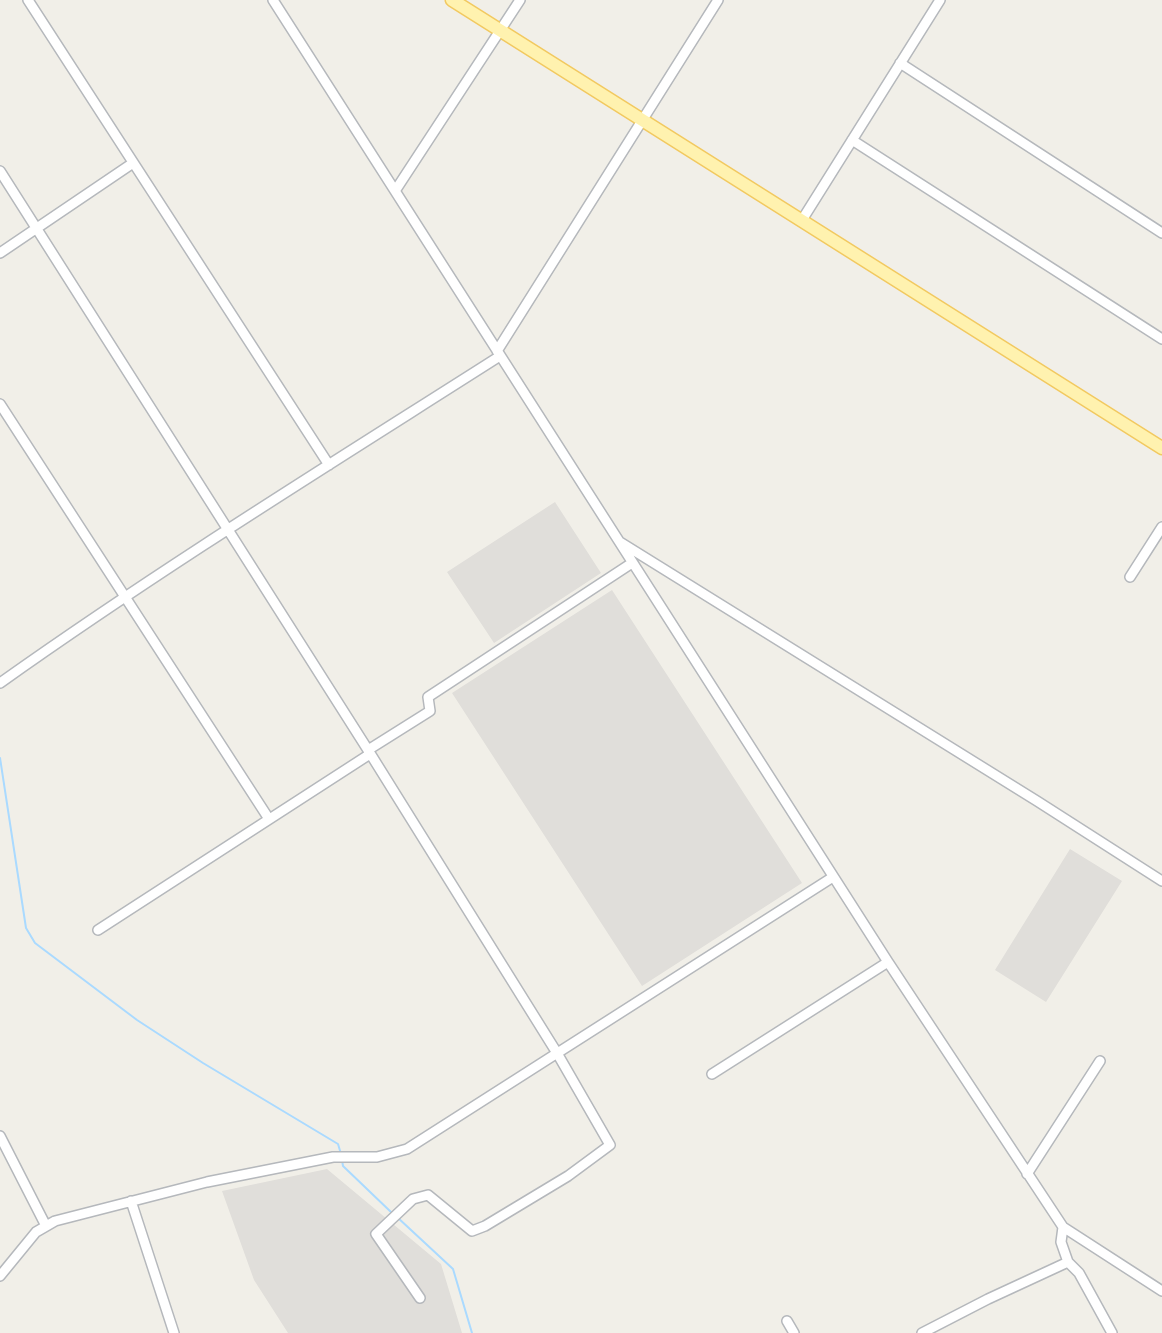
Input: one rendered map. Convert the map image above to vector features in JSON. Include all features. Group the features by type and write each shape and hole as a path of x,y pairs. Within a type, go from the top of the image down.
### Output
{"main road":[{"path":"453,0 1162,448"}],"street":[{"path":"28,0 329,465"},
{"path":"273,0 833,877 1063,1227 1162,1291"},
{"path":"395,191 520,0"},
{"path":"0,683 124,598 498,354 718,0"},
{"path":"802,220 940,0"},
{"path":"900,63 1162,233"},
{"path":"852,140 1162,339"},
{"path":"0,253 134,163"},
{"path":"0,171 369,752 557,1053 610,1145 568,1176 485,1226 472,1231 428,1195 413,1199 376,1234 420,1298"},
{"path":"0,404 269,819"},
{"path":"1130,577 1162,526"},
{"path":"618,541 1162,881"},
{"path":"98,930 430,711 428,697 632,563"},
{"path":"0,1276 36,1232 55,1221 207,1182 333,1157 355,1159 377,1157 407,1149 833,877"},
{"path":"712,1074 888,962"},
{"path":"1027,1174 1100,1061"},
{"path":"0,1136 46,1226"},
{"path":"130,1201 174,1333"},
{"path":"1063,1227 1061,1242 1068,1262 1079,1273 1112,1333"},
{"path":"922,1333 1068,1262"},
{"path":"787,1321 794,1333"}],"shaded area":[{"path":"555,502 601,573 494,643 447,572"},
{"path":"612,590 802,883 642,986 452,693"},
{"path":"1070,849 1122,881 1046,1002 995,970"},
{"path":"327,1169 441,1264 462,1333 288,1333 254,1280 222,1191"}],"waterway":[{"path":"0,758 26,928 35,943 137,1020 203,1063 338,1144 341,1154"},
{"path":"342,1160 343,1166 392,1213"},
{"path":"397,1217 453,1269 472,1333"}]}
